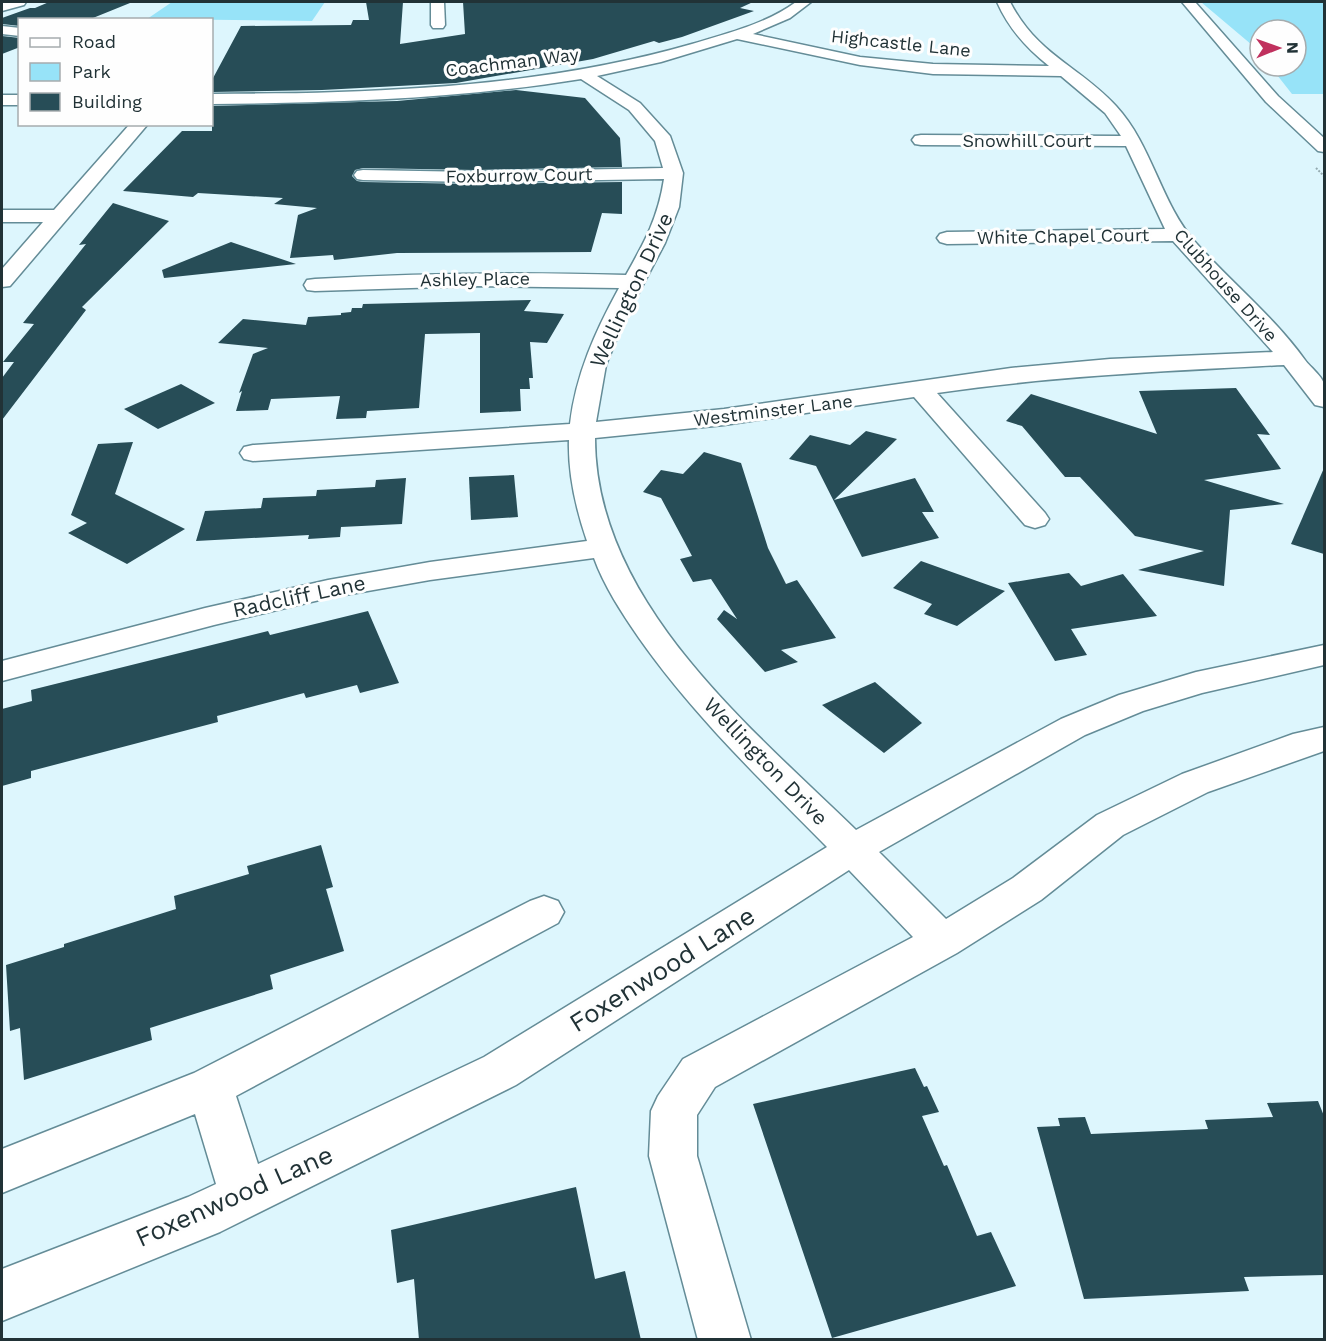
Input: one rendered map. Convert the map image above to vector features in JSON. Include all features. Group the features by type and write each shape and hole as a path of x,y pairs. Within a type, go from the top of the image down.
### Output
{"street":[{"path":"2,7 19,2"},
{"path":"437,2 438,25"},
{"name":"Coachman Way","path":"213,99 327,98 409,94 507,85 582,73 666,56 736,35 777,18 804,2"},
{"name":"Clubhouse Drive","path":"1004,2 1010,19 1032,46 1090,90 1111,110 1133,141 1159,204 1179,235 1292,358 1324,400"},
{"path":"1188,2 1216,31 1272,99 1324,147"},
{"path":"2,30 18,32"},
{"name":"Highcastle Lane","path":"736,35 839,57 902,65 987,72 1064,71"},
{"name":"Wellington Drive","path":"582,73 634,104 651,122 667,146 674,173 673,196 664,224 595,365 588,393 582,460 602,548 647,629 730,729 853,849 942,941"},
{"path":"2,100 18,100"},
{"path":"2,281 138,126"},
{"name":"Snowhill Court","path":"921,140 1133,141"},
{"name":"Foxburrow Court","path":"363,175 475,177 674,173"},
{"path":"2,216 59,216"},
{"name":"White Chapel Court","path":"947,238 1179,235"},
{"name":"Ashley Place","path":"315,285 489,279 635,282"},
{"name":"Westminster Lane","path":"253,453 583,431 724,417 921,390 1011,375 1110,366 1292,358"},
{"path":"921,390 1035,519"},
{"name":"Radcliff Lane","path":"2,671 233,610 327,589 428,571 602,548"},
{"name":"Foxenwood Lane","path":"2,1295 203,1215 500,1071 853,849 1073,727 1131,703 1196,683 1324,655"},
{"path":"725,1340 673,1156 674,1111 699,1073 942,941 1027,889 1110,825 1195,783 1305,743 1324,739"},
{"path":"2,1171 210,1087 544,912"},
{"path":"210,1087 244,1195"}],"green space":[{"path":"172,2 325,2 312,21 148,18"},
{"path":"1201,2 1324,2 1324,94 1292,94 1279,78 1308,78 1308,18 1248,18 1248,42"}],"building":[{"path":"49,2 130,2 93,18 18,18 18,26 2,24 2,18"},
{"path":"366,2 403,2 400,44 465,34 463,2 753,2 740,8 754,11 682,37 659,43 654,41 593,59 456,83 322,90 213,92 213,78 241,26 351,25 353,20 369,20"},
{"path":"2,36 18,38 18,48 2,54"},
{"path":"516,90 585,98 620,138 622,167 475,170 363,168 355,170 352,176 357,181 475,184 622,182 622,214 602,213 591,252 397,253 334,260 333,255 290,258 298,215 317,208 274,204 283,198 198,193 193,197 123,191 182,131 212,131 213,106 397,101"},
{"path":"113,203 169,221 82,307 86,310 2,420 2,378 14,362 3,362 34,324 23,323 86,244 79,245"},
{"path":"231,242 296,264 164,278 162,270"},
{"path":"531,300 524,311 564,314 547,343 530,342 533,378 529,378 530,389 520,389 521,411 480,413 480,333 425,334 419,408 367,411 366,418 336,419 340,396 271,399 268,410 236,411 242,391 239,393 253,354 268,348 218,343 243,319 306,325 308,317 341,315 341,313 351,312 352,308 362,308 363,304"},
{"path":"181,384 215,403 158,429 124,409"},
{"path":"1236,388 1270,435 1257,434 1281,469 1204,480 1284,504 1230,510 1224,586 1138,570 1204,551 1135,536 1080,477 1065,477 1022,426 1006,421 1031,394 1157,434 1139,391"},
{"path":"866,431 897,439 834,500 915,478 934,512 922,512 939,538 862,557 816,466 789,459 810,435 850,445"},
{"path":"133,442 115,494 185,529 127,564 68,533 87,523 71,515 98,444"},
{"path":"704,452 741,463 768,548 786,584 797,580 836,638 781,650 798,662 765,672 717,619 724,610 737,619 711,579 693,582 680,559 692,556 661,498 643,492 661,470 683,474"},
{"path":"1324,468 1324,554 1291,544"},
{"path":"514,475 518,517 471,520 469,477"},
{"path":"406,478 402,524 341,527 340,537 308,539 309,535 196,541 205,511 261,508 263,498 316,496 317,490 375,487 376,480"},
{"path":"921,561 1005,591 957,626 924,614 932,604 893,588"},
{"path":"1069,573 1081,586 1123,574 1157,616 1071,629 1087,655 1055,661 1008,583"},
{"path":"368,611 399,683 360,693 357,685 306,698 304,693 217,716 218,722 31,771 31,778 2,786 2,709 32,701 31,690 268,631 270,635"},
{"path":"875,682 922,723 884,753 822,705"},
{"path":"321,845 333,887 326,889 344,951 270,975 273,989 150,1028 152,1040 24,1080 20,1028 10,1031 6,965 176,909 174,896 249,874 247,866"},
{"path":"915,1068 924,1087 927,1086 939,1112 922,1116 944,1166 947,1165 977,1236 991,1232 1016,1286 832,1338 753,1104"},
{"path":"1318,1101 1324,1116 1324,1275 1244,1277 1249,1291 1084,1299 1037,1127 1060,1126 1058,1118 1085,1117 1091,1134 1208,1129 1205,1120 1273,1117 1267,1103"},
{"path":"576,1187 595,1279 625,1271 641,1340 419,1340 414,1279 397,1283 391,1230"}]}
